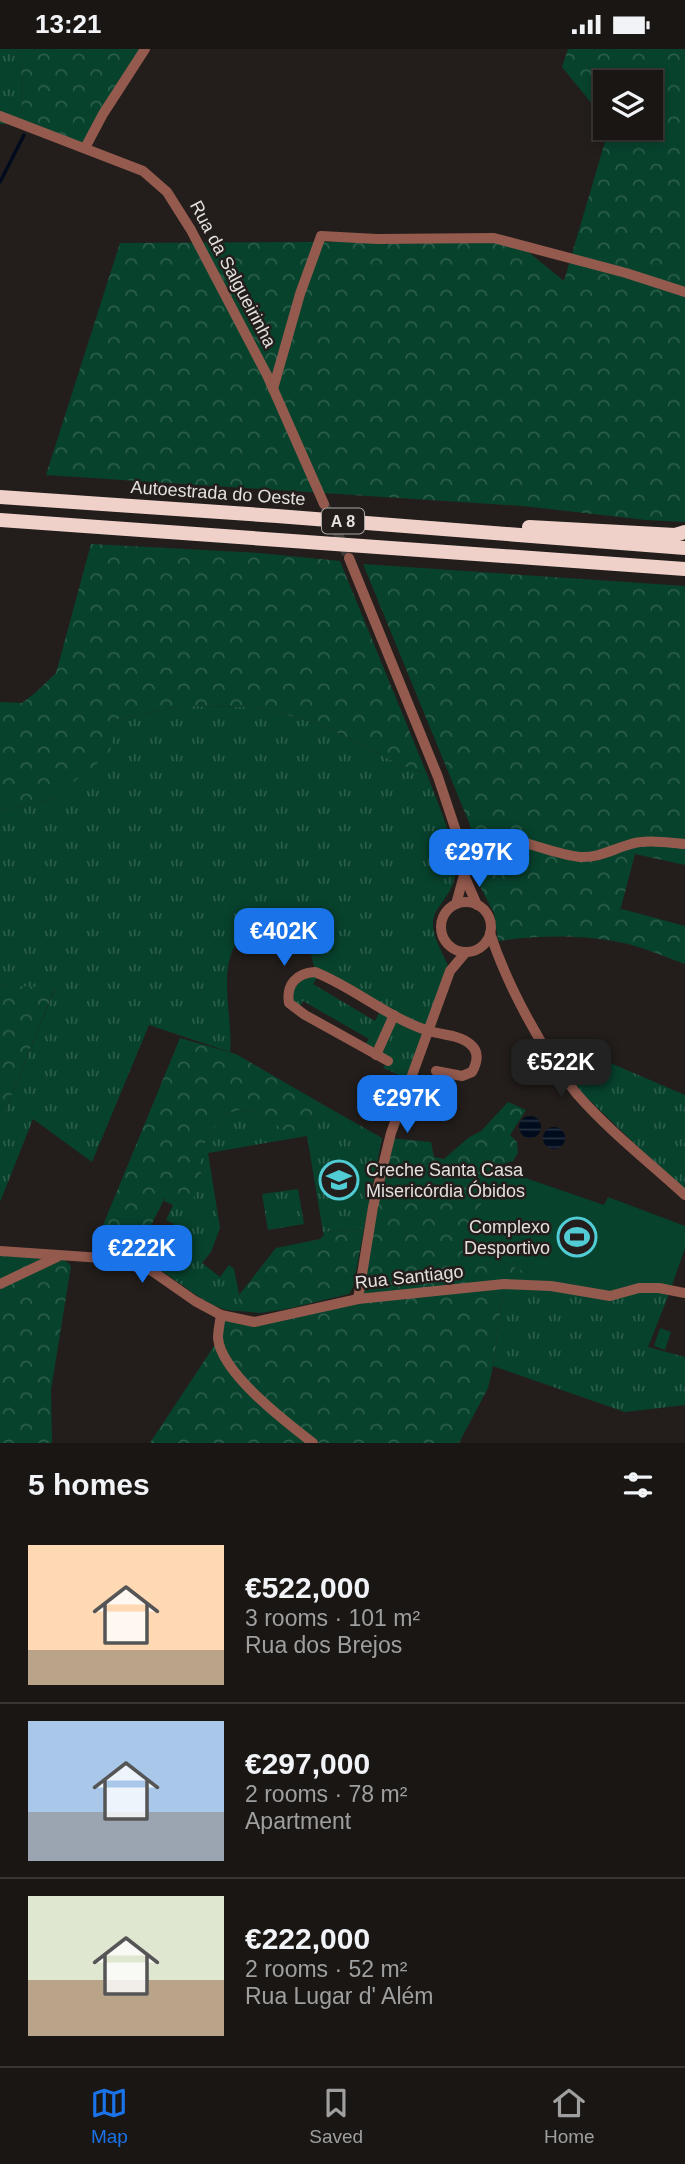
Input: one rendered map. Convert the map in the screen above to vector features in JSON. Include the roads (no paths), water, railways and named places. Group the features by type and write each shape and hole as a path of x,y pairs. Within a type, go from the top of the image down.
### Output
{"highway":[{"name":"Autoestrada do Oeste","path":"0,498 277,516 685,548"},
{"name":"A 8","path":"0,520 685,569"},
{"path":"459,531 522,527 675,535 685,533"}],"street":[{"path":"85,148 103,114 145,49"},
{"name":"Rua da Salgueirinha","path":"0,116 143,171 167,192 191,230 274,389 324,504"},
{"path":"274,389 300,294 321,236 377,239 495,238 626,273 685,292"},
{"path":"349,558 438,777 459,840 464,875 477,905 489,917 490,933 499,956 545,1050 577,1094 685,1195"},
{"path":"459,840 467,836 488,834 580,857 603,855 634,843 685,844"},
{"path":"464,875 456,904 445,914 442,921 443,935 452,947 499,956"},
{"path":"456,904 470,902 477,905"},
{"path":"450,971 472,951 486,943 490,933"},
{"path":"358,1299 373,1207 391,1133 450,971 446,941"},
{"path":"387,1061 305,1015 289,1003 288,992 293,981 305,972 315,972 394,1015 429,1031 469,1042 476,1050 478,1062 472,1073 462,1076 436,1071"},
{"path":"376,1055 394,1015"},
{"name":"Rua Santiago","path":"0,1251 102,1258 152,1271 195,1301 221,1315 254,1322 358,1299 505,1284 551,1286 610,1296 639,1288 659,1288 685,1293"},
{"path":"0,1284 60,1255"},
{"path":"221,1315 218,1339 230,1366 265,1405 313,1443"}],"water":[{"path":"530,1116 538,1119 541,1127 538,1135 530,1138 522,1135 519,1127 522,1119"},
{"path":"554,1127 562,1130 565,1138 562,1146 554,1149 546,1146 543,1138 546,1130"}],"waterway":[{"path":"0,182 24,135"}],"tunnel":[{"path":"324,504 349,558"}],"place":[{"name":"Creche Santa Casa Misericórdia Óbidos","path":"339,1180"},
{"name":"Complexo Desportivo","path":"577,1237"}]}
